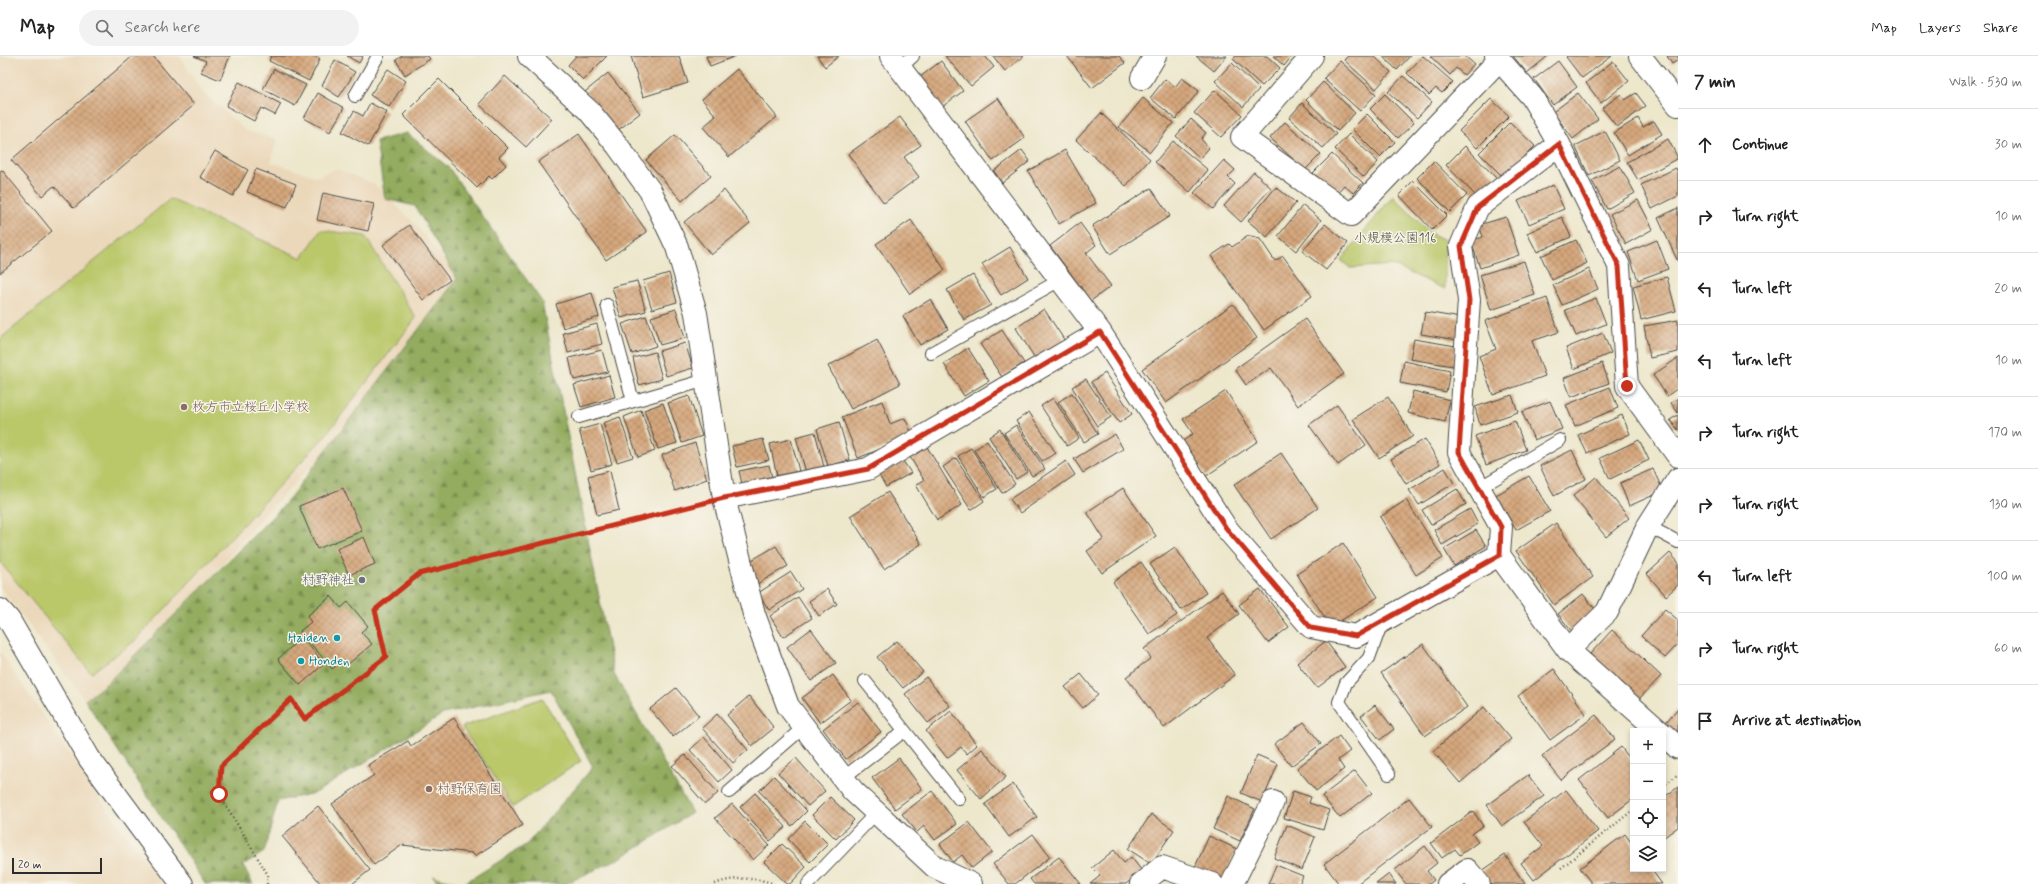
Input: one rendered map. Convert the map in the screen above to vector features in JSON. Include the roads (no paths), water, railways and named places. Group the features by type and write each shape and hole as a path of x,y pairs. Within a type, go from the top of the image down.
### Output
{"street":[{"path":"529,56 589,110 651,192 677,247 696,313 724,498 754,614 788,706 853,791 936,867 971,884"},
{"path":"1142,78 1155,56"},
{"path":"1312,56 1242,137 1351,215 1498,58 1532,97 1559,144 1619,266 1627,386 1678,456"},
{"path":"1640,56 1678,105"},
{"path":"901,60 1060,280 1100,332 1226,528 1311,628 1356,636 1500,555"},
{"path":"1559,144 1478,207 1461,246 1469,300 1459,452 1501,527 1500,555 1568,650 1656,728"},
{"path":"724,498 868,469 1100,332"},
{"path":"1568,650 1607,612 1648,526 1678,479"},
{"path":"0,610 9,620 89,758 182,884"},
{"path":"1666,737 1678,748"},
{"path":"1232,884 1273,802"},
{"path":"1141,884 1162,867 1212,884"},
{"path":"1448,884 1467,870 1479,884"}],"lane":[{"path":"355,96 378,56"},
{"path":"931,353 1060,280"},
{"path":"607,305 633,401"},
{"path":"579,417 706,380"},
{"path":"1479,488 1560,440"},
{"path":"1648,526 1678,542"},
{"path":"1382,622 1369,658 1346,683 1339,702 1389,774"},
{"path":"865,681 959,799"},
{"path":"729,792 804,727"},
{"path":"843,778 904,731"},
{"path":"808,884 876,813"}],"place":[{"name":"枚方市立桜丘小学校","path":"184,407"},
{"name":"村野神社","path":"362,580"},
{"name":"Haiden","path":"337,638"},
{"name":"Honden","path":"301,661"},
{"name":"村野保育園","path":"429,789"}],"park label":[{"name":"小規模公園116","path":"1395,238"}]}
